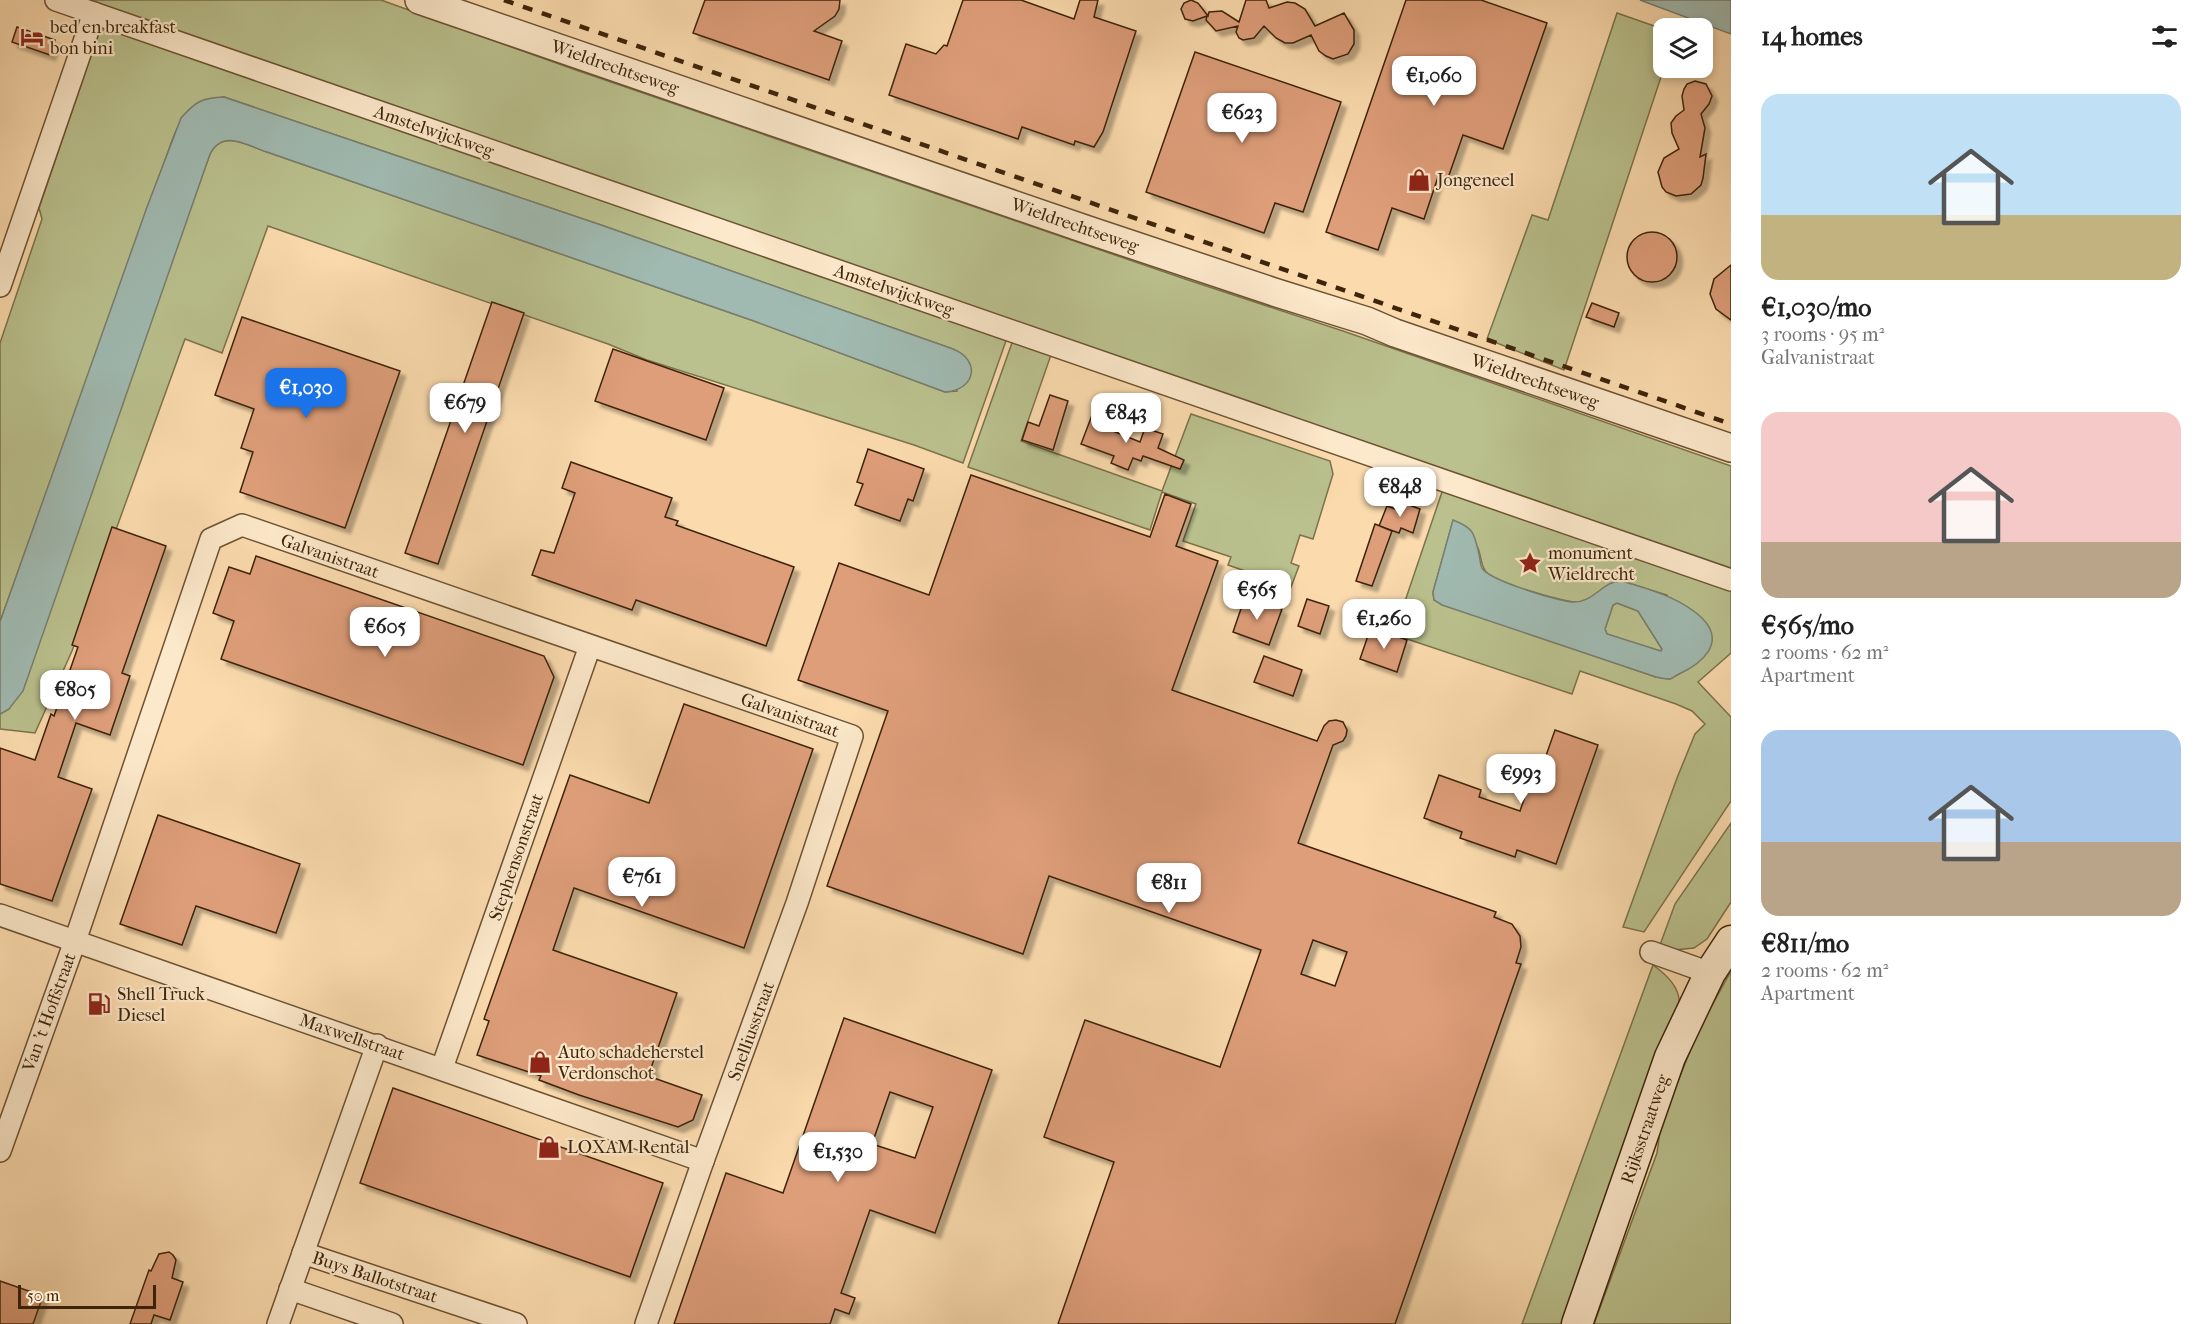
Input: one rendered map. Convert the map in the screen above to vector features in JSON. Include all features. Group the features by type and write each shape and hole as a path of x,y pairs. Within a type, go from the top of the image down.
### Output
{"main road":[{"name":"Rijksstraatweg","path":"1577,1324 1670,1057 1710,973 1731,941"}],"street":[{"name":"Amstelwijckweg","path":"56,0 1731,580"},
{"name":"Wieldrechtseweg","path":"419,0 1088,230 1367,321 1395,333 1731,448"},
{"path":"0,286 5,257 94,13"},
{"name":"Galvanistraat","path":"75,941 211,539 242,525 852,736"},
{"name":"Stephensonstraat","path":"442,1068 590,646"},
{"name":"Snelliusstraat","path":"646,1324 783,943 852,736"},
{"name":"Maxwellstraat","path":"0,915 703,1161"},
{"name":"Van 't Hoffstraat","path":"0,1151 75,941"},
{"path":"1651,952 1710,973"},
{"name":"Buys Ballotstraat","path":"278,1324 376,1045"},
{"name":"Buys Ballotstraat","path":"303,1253 516,1324"},
{"path":"290,1289 392,1324"}],"green space":[{"path":"79,0 381,0 576,70 1343,331 1731,466 1731,572"},
{"path":"1617,13 1653,26 1653,78 1661,78 1564,370 1487,339 1532,215 1548,220"},
{"path":"108,27 1007,338 963,463 914,445 647,360 608,344 268,226 222,353 185,339 72,651 35,733 0,729 0,714 9,709 210,154 221,142 243,143 754,321 945,392 957,391 953,349 601,225 224,97 197,105 186,113 173,138 0,622 0,343 42,219 39,208 99,32"},
{"path":"1013,340 1052,352 1021,441 1162,491 1191,414 1330,461 1333,474 1313,539 1300,535 1291,563 1299,566 1291,587 1228,565 1231,557 1183,541 1196,504 1162,492 1150,530 968,467"},
{"path":"1443,489 1731,589 1731,653 1698,682 1731,717 1731,801 1644,932 1623,927 1677,778 1695,734 1705,724 1692,711 1676,704 1580,671 1572,694 1371,627 1376,609 1400,616","holes":["1453,521 1476,544 1483,566 1490,576 1521,588 1551,597 1582,602 1611,583 1622,581 1667,595 1679,674 1670,679 1656,677 1434,600 1433,592"]},
{"path":"1617,603 1638,611 1662,649 1660,652 1607,634 1605,629 1613,605"},
{"path":"1731,823 1731,902 1707,939 1694,948 1674,950 1660,945 1675,904"},
{"path":"1653,965 1666,975 1678,995 1679,1004 1673,1025 1661,1051 1562,1324 1522,1324"},
{"path":"1731,971 1731,1324 1594,1324 1657,1153 1661,1123 1700,1027"}],"water":[{"path":"1640,0 1731,0 1731,34 1713,27 1713,18 1688,18"},
{"path":"224,97 601,225 953,349 968,360 971,367 969,380 955,390 945,392 754,321 243,143 221,142 210,154 23,691 9,709 0,714 0,622 147,207 181,118 200,102 210,98"},
{"path":"1453,520 1472,532 1482,568 1497,579 1552,598 1572,602 1579,602 1609,584 1622,581 1664,595 1693,611 1709,627 1712,644 1708,652 1695,665 1670,679 1659,678 1442,605 1434,600 1433,592","holes":["1617,603 1638,611 1662,649 1661,651 1607,634 1605,629 1613,605"]}],"building":[{"path":"705,0 840,0 835,16 814,31 842,41 829,80 693,33"},
{"path":"963,0 1021,0 1074,19 1080,0 1098,0 1094,17 1136,31 1103,132 1094,147 1075,141 1074,145 1022,127 1018,139 889,95 906,44 936,54 944,45 947,46"},
{"path":"1191,0 1198,3 1208,16 1209,12 1222,11 1239,22 1246,0 1266,0 1269,8 1287,2 1295,3 1305,9 1315,26 1344,13 1354,30 1354,44 1348,54 1333,59 1319,51 1311,35 1293,43 1285,43 1264,26 1254,38 1243,40 1236,32 1238,26 1216,31 1206,20 1207,16 1193,21 1185,19 1181,9 1184,3"},
{"path":"1406,0 1481,0 1547,23 1503,149 1463,135 1447,181 1438,177 1424,219 1392,208 1378,250 1326,232"},
{"path":"17,27 55,40 50,55 12,42"},
{"path":"1195,52 1341,102 1303,212 1275,203 1264,233 1146,192"},
{"path":"1695,81 1706,84 1712,96 1701,114 1705,128 1700,157 1706,154 1703,178 1701,185 1691,194 1676,196 1666,192 1662,187 1658,172 1664,158 1679,149 1672,133 1671,123 1684,110 1682,96 1684,89 1687,84"},
{"path":"1652,232 1670,239 1677,257 1670,275 1652,282 1634,275 1627,257 1634,239"},
{"path":"1731,265 1731,320 1716,309 1710,294 1714,279"},
{"path":"492,302 524,313 438,564 405,553"},
{"path":"1592,303 1619,313 1614,327 1586,317"},
{"path":"242,317 400,371 345,528 240,492 253,452 241,448 254,409 215,395"},
{"path":"613,349 724,388 706,440 595,401"},
{"path":"1050,395 1068,401 1053,450 1022,440 1028,422 1039,426"},
{"path":"1094,410 1112,417 1108,429 1140,442 1145,428 1163,434 1158,448 1184,460 1180,469 1143,456 1141,461 1133,458 1128,470 1111,463 1114,456 1081,444"},
{"path":"868,449 924,469 913,501 908,499 900,521 855,505 863,484 857,482"},
{"path":"571,462 672,498 665,517 678,521 676,525 794,567 766,646 636,600 632,610 532,575 541,550 554,553 575,493 562,488"},
{"path":"971,475 1150,537 1165,494 1191,504 1176,546 1218,561 1172,690 1317,741 1329,721 1343,722 1347,730 1346,736 1343,741 1333,745 1298,843 1496,912 1494,917 1512,924 1520,936 1521,947 1516,963 1521,964 1395,1324 1058,1324 1114,1162 1044,1137 1085,1020 1220,1067 1261,950 1049,876 1023,954 827,886 888,711 798,680 839,563 929,595","holes":["1313,940 1347,952 1335,986 1301,974"]},
{"path":"1401,502 1420,509 1413,533 1401,528 1399,533 1379,526 1387,506 1398,510"},
{"path":"1375,524 1392,531 1372,586 1356,581"},
{"path":"112,527 166,546 122,673 130,676 110,735 76,723 58,777 92,789 52,901 0,884 0,748 35,760 51,714 54,716 78,647 72,645"},
{"path":"256,556 544,656 554,677 523,765 221,659 234,621 213,613 229,567 250,574"},
{"path":"1245,597 1282,609 1269,645 1233,632"},
{"path":"1307,599 1329,606 1320,634 1298,626"},
{"path":"1371,627 1407,640 1397,672 1360,659"},
{"path":"1264,656 1302,670 1293,696 1254,682"},
{"path":"684,704 813,749 744,948 574,888 553,950 677,993 651,1068 654,1069 651,1077 702,1095 693,1120 678,1127 579,1095 539,1080 541,1076 477,1055 489,1021 484,1019 570,775 649,803"},
{"path":"1555,730 1598,745 1556,864 1517,850 1515,857 1460,838 1462,832 1424,818 1439,775 1481,790 1479,797 1520,811 1535,767 1541,770"},
{"path":"158,815 300,864 276,933 196,906 182,945 120,924"},
{"path":"844,1018 992,1070 935,1233 870,1210 841,1293 855,1298 849,1314 835,1309 830,1324 674,1324 726,1173 783,1193","holes":["890,1092 933,1107 915,1158 872,1144"]},
{"path":"393,1088 663,1183 630,1277 360,1183"},
{"path":"169,1252 176,1260 172,1278 183,1282 170,1320 154,1315 151,1324 130,1324 149,1270 151,1271 159,1254"},
{"path":"0,1281 43,1296 33,1324 0,1324"}],"railway":[{"path":"504,0 1731,424"}],"place":[{"name":"bed en breakfast bon bini","path":"32,37"},
{"name":"Jongeneel","path":"1419,180"},
{"name":"monument Wieldrecht","path":"1530,563"},
{"name":"Shell Truck Diesel","path":"99,1004"},
{"name":"Auto schadeherstel Verdonschot","path":"540,1062"},
{"name":"LOXAM Rental","path":"549,1147"}]}
